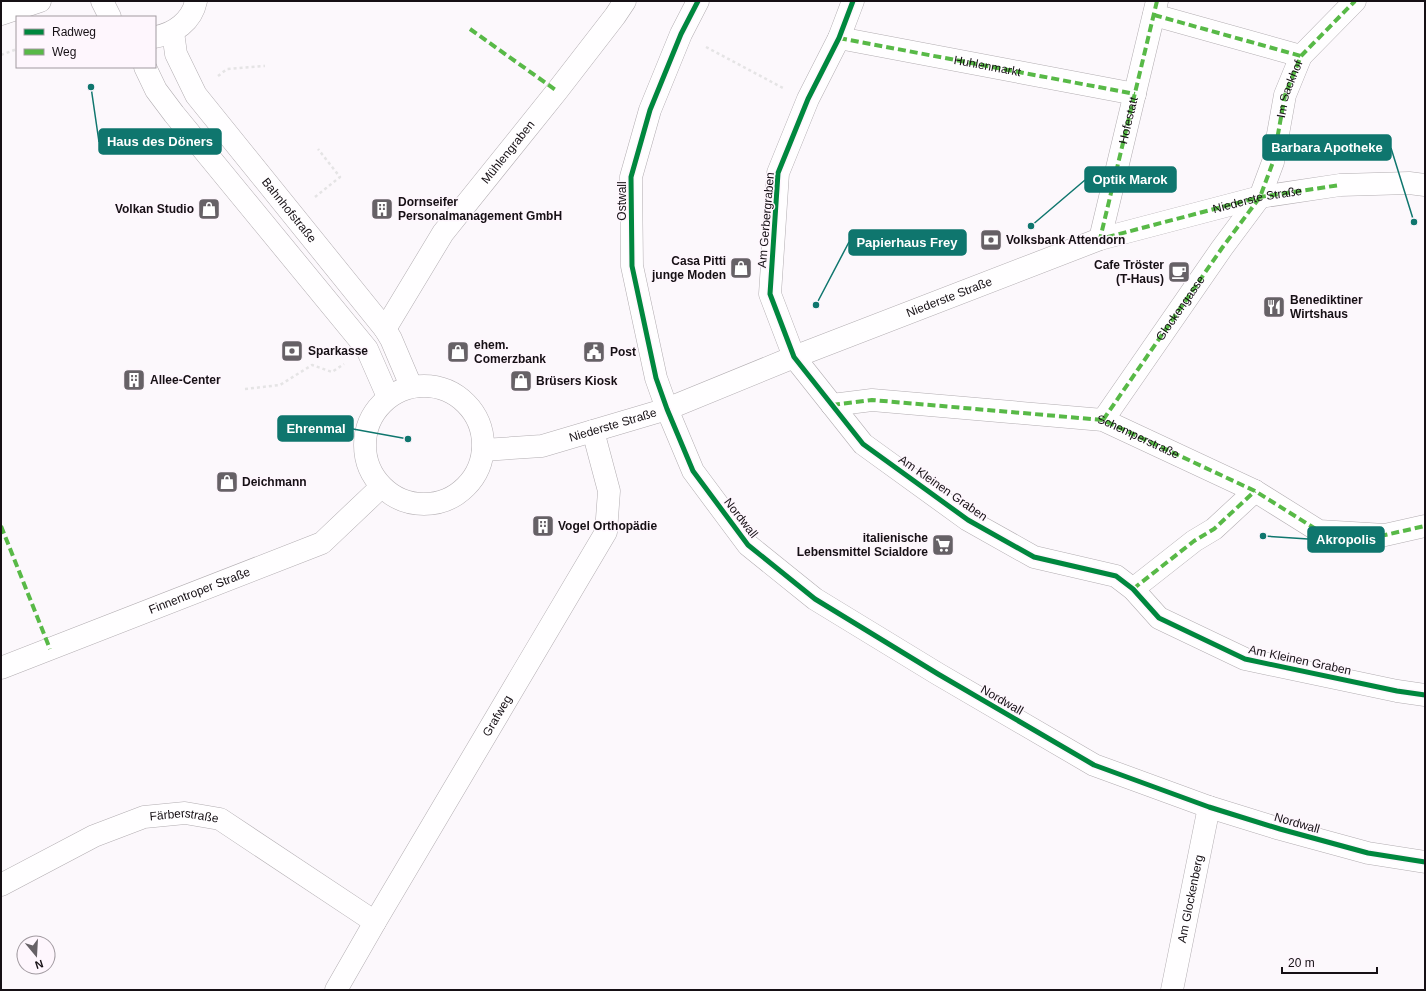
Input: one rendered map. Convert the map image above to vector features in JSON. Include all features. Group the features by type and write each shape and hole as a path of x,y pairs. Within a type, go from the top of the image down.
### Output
{"street":[{"path":"1,14 40,1"},
{"path":"102,1 110,16"},
{"path":"164,34 182,25 190,16 196,1"},
{"name":"Mühlengraben","path":"385,329 443,233 557,91 625,1"},
{"name":"Ostwall","path":"667,409 656,378 632,266 632,177 650,110 681,34 698,1"},
{"name":"Am Gerbergraben","path":"794,356 770,294 778,173 808,99 839,38 853,1"},
{"name":"Im Sackhof","path":"1260,197 1273,162 1285,95 1301,56 1355,1"},
{"path":"1156,8 1301,56"},
{"name":"Hofestatt","path":"1100,239 1156,8"},
{"name":"Bahnhofstraße","path":"164,34 176,54 196,95 385,329 412,386"},
{"name":"Huhlenmarkt","path":"839,38 1135,94"},
{"path":"146,68 156,90 174,114 367,349 388,397"},
{"name":"Niederste Straße","path":"483,450 542,446 667,409 794,356 1100,239 1260,197 1340,185 1409,183 1425,185"},
{"name":"Glockengasse","path":"1103,420 1222,248 1260,197"},
{"name":"Am Kleinen Graben","path":"794,356 863,444 968,520 1034,557 1116,576 1133,589 1159,618 1244,659 1397,691 1425,695"},
{"path":"412,386 436,387 448,391 463,400 475,414 482,432 483,450 478,469 468,485 453,497 434,504 415,504 396,498 380,487 369,470 364,451 366,430 374,411 388,397 400,390 412,386"},
{"name":"Schemperstraße","path":"832,405 872,400 1103,420 1255,491 1319,531 1385,535 1425,526"},
{"name":"Nordwall","path":"667,409 693,471 748,545 815,599 938,674 1094,765 1209,808 1280,829 1368,853 1425,862"},
{"name":"Grafweg","path":"336,990 606,532 609,491 593,431"},
{"name":"Finnentroper Straße","path":"1,668 322,543 380,487"},
{"path":"1133,589 1194,541 1214,529 1255,491"},
{"name":"Am Glockenberg","path":"1172,990 1209,808"},
{"name":"Färberstraße","path":"1,885 94,836 144,817 185,812 220,819 375,922"}],"path":[{"path":"681,34 783,88 808,99"},
{"path":"1,55 16,49"},
{"path":"196,95 227,69 265,66"},
{"path":"292,215 340,177 318,149"},
{"path":"245,389 280,385 312,365 332,372 344,364 370,354"}],"marked path":[{"path":"1157,1 1100,239 1260,197 1340,185"},
{"path":"1103,420 1222,248 1260,197 1273,162 1285,95 1301,56 1355,1"},
{"path":"1154,15 1301,56"},
{"path":"470,29 557,91"},
{"path":"839,38 1135,94"},
{"path":"832,405 872,400 1103,420 1255,491 1319,531 1385,535 1425,526"},
{"path":"1133,589 1194,541 1214,529 1255,491"},
{"path":"1,526 50,649"}],"cycle path":[{"path":"698,1 681,34 650,110 631,177 632,266 656,378 667,409 693,471 748,545 815,599 938,674 1094,765 1209,807 1280,829 1368,853 1425,862"},
{"path":"853,1 839,38 808,99 778,173 770,294 794,357 863,444 968,520 1034,557 1116,576 1133,589 1159,618 1245,659 1397,691 1425,695"}],"place":[{"name":"Haus des Döners","path":"91,87"},
{"name":"Volkan Studio","path":"209,209"},
{"name":"Dornseifer Personalmanagement GmbH","path":"382,209"},
{"name":"Barbara Apotheke","path":"1414,222"},
{"name":"Optik Marok","path":"1031,226"},
{"name":"Volksbank Attendorn","path":"991,240"},
{"name":"Casa Pitti junge Moden","path":"741,268"},
{"name":"Cafe Tröster (T-Haus)","path":"1179,272"},
{"name":"Papierhaus Frey","path":"816,305"},
{"name":"Benediktiner Wirtshaus","path":"1274,307"},
{"name":"Sparkasse","path":"292,351"},
{"name":"ehem. Comerzbank","path":"458,352"},
{"name":"Post","path":"594,352"},
{"name":"Allee-Center","path":"134,380"},
{"name":"Brüsers Kiosk","path":"521,381"},
{"name":"Ehrenmal","path":"408,439"},
{"name":"Deichmann","path":"227,482"},
{"name":"Vogel Orthopädie","path":"543,526"},
{"name":"Akropolis","path":"1263,536"},
{"name":"italienische Lebensmittel Scialdore","path":"943,545"}]}
